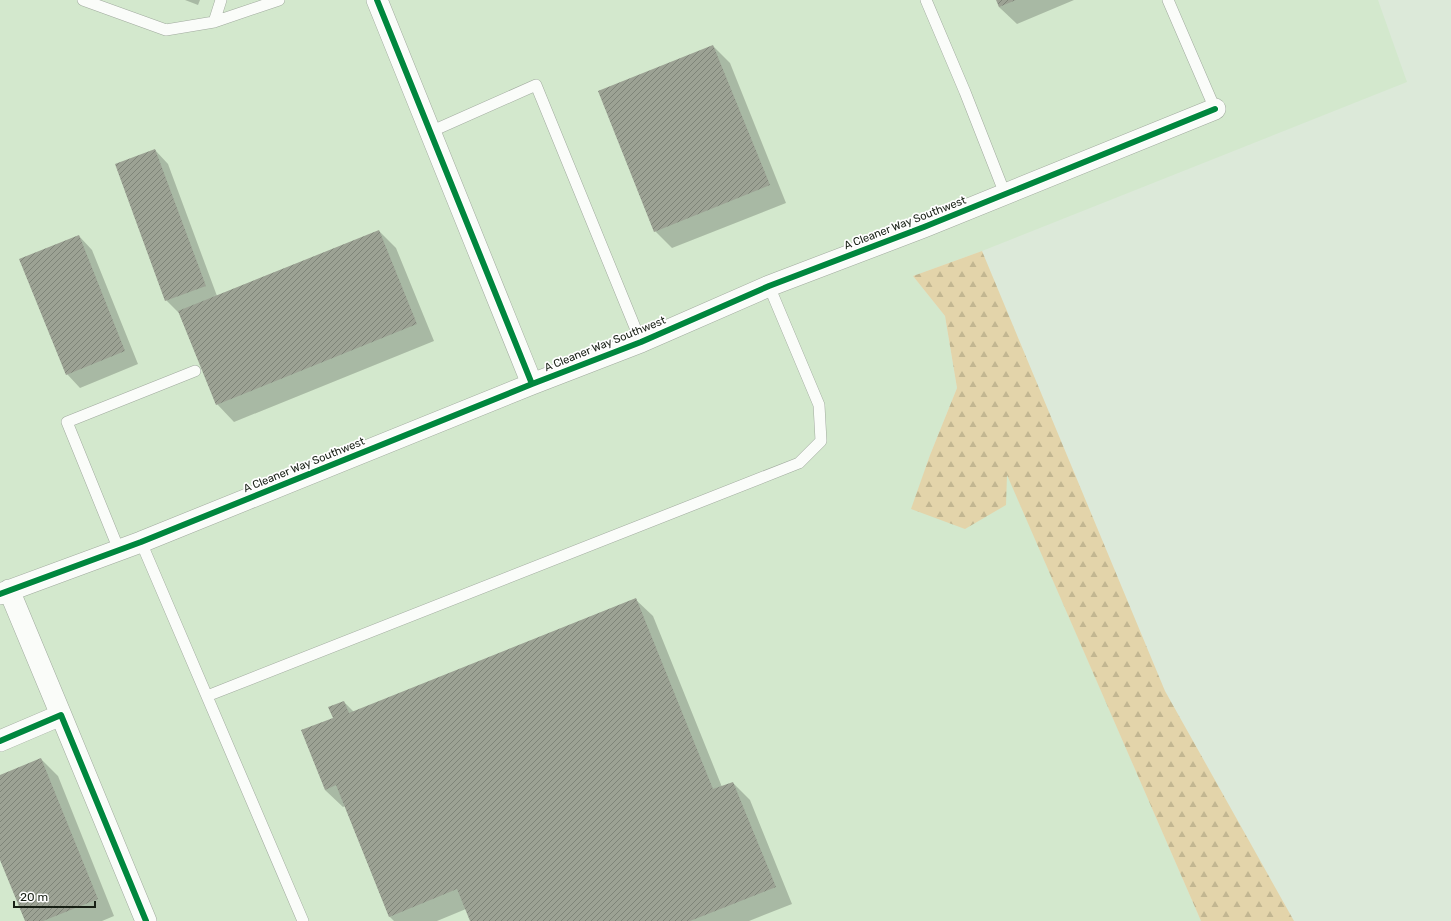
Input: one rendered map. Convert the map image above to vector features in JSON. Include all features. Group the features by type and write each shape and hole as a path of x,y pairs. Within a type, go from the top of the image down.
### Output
{"street":[{"path":"377,0 532,384"},
{"name":"A Cleaner Way Southwest","path":"4,592 141,542 532,384 641,342 769,286 924,227 1215,109"},
{"path":"4,592 61,715 146,921"},
{"path":"0,741 61,715"}],"lane":[{"path":"84,0 166,30 214,22 279,0"},
{"path":"214,22 221,0"},
{"path":"926,0 962,85 1005,194"},
{"path":"1168,0 1215,109"},
{"path":"430,132 536,85 641,342"},
{"path":"207,696 799,463 821,441 819,405 769,286"},
{"path":"119,550 67,422 195,371"},
{"path":"141,542 303,921"}],"shaded area":[{"path":"0,0 1378,0 1407,82 982,251 913,276 945,316 957,388 930,455 912,509 1007,474 1201,921 0,921"}],"green space":[{"path":"982,251 1165,691 1294,921 1201,921 1007,475 1006,505 965,529 911,509 930,455 957,388 945,316 913,276"}],"building":[{"path":"996,0 1016,0 999,7"},
{"path":"713,45 770,185 654,232 598,91"},
{"path":"155,149 206,286 165,301 115,164"},
{"path":"379,230 417,324 216,405 178,311"},
{"path":"79,235 125,351 66,375 19,259"},
{"path":"636,598 713,789 733,782 776,887 690,921 470,921 457,889 389,917 336,785 325,790 301,730 333,718 328,707 344,701 349,713"},
{"path":"41,758 98,899 43,921 25,921 0,860 0,775"}],"cycle path":[{"path":"377,0 532,384"},
{"path":"0,594 141,542 532,384 641,342 769,286 924,227 1215,109"},
{"path":"0,741 61,715 146,921"}]}
